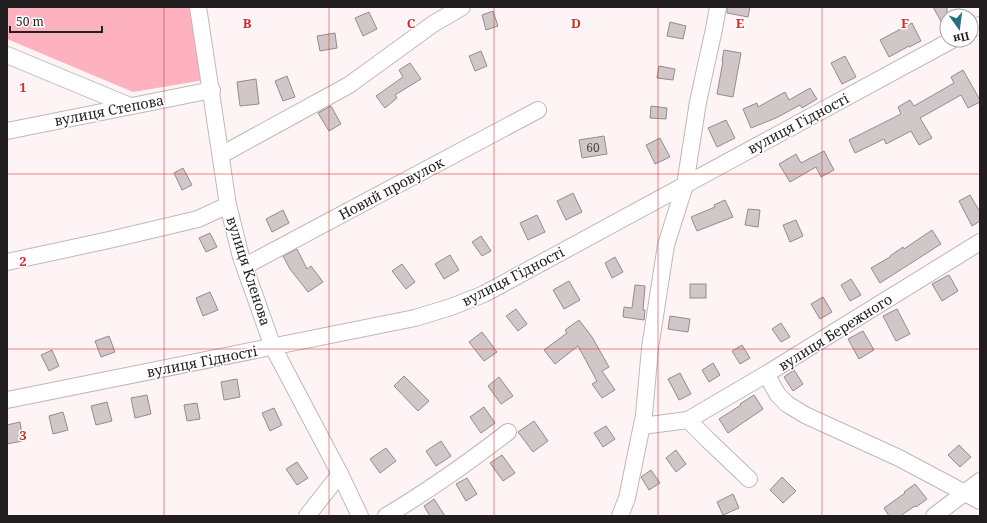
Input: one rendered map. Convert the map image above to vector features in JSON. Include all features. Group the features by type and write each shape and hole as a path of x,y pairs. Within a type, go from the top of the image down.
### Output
{"street":[{"name":"вулиця Кленова","path":"198,7 212,90 228,205 241,257 274,347 340,474 360,516"},
{"path":"221,155 349,85 433,24 462,7"},
{"path":"620,516 627,498 644,415 650,348 666,245 685,185 698,102 718,7"},
{"name":"вулиця Гідності","path":"7,400 415,318 451,307 484,294 939,47"},
{"path":"7,55 130,106"},
{"name":"вулиця Степова","path":"7,131 212,90"},
{"name":"Новий провулок","path":"244,266 538,110"},
{"path":"7,262 198,219 228,205"},
{"name":"вулиця Бережного","path":"642,426 688,420 766,374 980,242"},
{"path":"766,374 778,395 788,404 805,415 900,458 980,501"},
{"path":"688,420 749,479"},
{"path":"386,516 445,478 508,432"},
{"path":"307,516 340,474"},
{"path":"934,516 980,481"}],"shaded area":[{"path":"7,7 198,7 210,79 133,92 7,39"}],"building":[{"path":"727,7 750,7 748,17 727,13"},
{"path":"933,7 947,7 939,8 939,18"},
{"path":"493,11 498,26 486,30 482,15"},
{"path":"369,12 377,29 363,36 355,18"},
{"path":"670,22 686,26 683,39 667,36"},
{"path":"912,23 921,41 889,57 880,40"},
{"path":"335,33 337,48 320,51 317,36"},
{"path":"724,50 741,53 733,97 717,94"},
{"path":"481,51 487,66 475,71 469,56"},
{"path":"845,56 856,77 842,84 831,63"},
{"path":"410,63 421,79 395,95 397,98 385,108 376,96 403,77 399,70"},
{"path":"659,66 675,69 673,80 657,78"},
{"path":"963,70 980,102 968,108 961,95 920,118 932,138 919,145 911,131 886,144 884,139 855,153 849,140 901,114 898,107 910,100 914,106 954,83 951,77"},
{"path":"287,76 295,97 283,101 275,81"},
{"path":"256,79 259,104 240,106 237,82"},
{"path":"810,88 817,99 802,108 800,105 776,118 751,128 743,109 757,103 758,107 785,92 789,100"},
{"path":"331,106 341,124 329,131 318,113"},
{"path":"651,106 667,108 666,119 650,118"},
{"path":"726,120 735,138 717,147 708,128"},
{"path":"604,136 607,154 582,158 579,140"},
{"path":"660,138 670,157 655,164 646,145"},
{"path":"824,151 834,170 821,177 816,167 790,182 779,164 796,154 801,163"},
{"path":"183,168 192,185 182,190 174,173"},
{"path":"573,193 582,212 566,220 557,201"},
{"path":"970,195 980,212 980,221 972,226 959,201"},
{"path":"725,200 733,217 697,231 691,217 715,207 714,205"},
{"path":"748,209 760,210 758,227 745,225"},
{"path":"283,210 289,223 272,232 266,219"},
{"path":"537,215 545,232 528,240 520,223"},
{"path":"796,220 803,236 790,242 783,225"},
{"path":"932,230 941,244 880,283 871,268 890,257 903,247 904,249"},
{"path":"210,233 217,247 206,252 199,238"},
{"path":"481,236 491,251 482,256 472,242"},
{"path":"297,249 307,269 311,266 323,282 308,292 290,269 283,256"},
{"path":"450,255 459,270 444,279 435,264"},
{"path":"615,257 623,272 612,278 605,263"},
{"path":"402,264 415,282 406,289 392,271"},
{"path":"949,275 958,291 942,301 932,284"},
{"path":"851,279 861,295 850,301 841,285"},
{"path":"569,281 580,300 564,309 553,290"},
{"path":"690,284 706,284 706,298 690,298"},
{"path":"635,285 645,286 643,310 645,310 644,320 623,317 624,307 632,308"},
{"path":"210,292 218,310 203,316 196,298"},
{"path":"823,297 832,312 820,319 811,304"},
{"path":"516,309 527,324 518,331 506,316"},
{"path":"897,309 910,334 896,341 883,316"},
{"path":"670,316 690,319 688,332 668,329"},
{"path":"579,320 592,337 609,367 602,371 615,390 602,398 592,384 597,381 578,346 555,364 544,350 567,333 565,330"},
{"path":"781,323 790,337 781,342 772,329"},
{"path":"863,331 874,350 859,359 848,339"},
{"path":"482,332 497,352 484,361 469,342"},
{"path":"109,336 115,352 101,357 95,341"},
{"path":"742,345 750,358 740,364 732,351"},
{"path":"52,350 59,366 49,371 41,355"},
{"path":"713,363 720,375 709,382 702,370"},
{"path":"794,370 803,384 793,391 784,377"},
{"path":"680,373 691,394 679,400 668,379"},
{"path":"404,376 429,401 418,411 394,386"},
{"path":"499,377 513,396 501,404 488,386"},
{"path":"237,379 240,397 224,400 221,382"},
{"path":"147,395 151,414 135,418 131,398"},
{"path":"754,395 763,409 728,433 719,419"},
{"path":"107,402 112,421 96,425 91,406"},
{"path":"197,403 200,419 187,421 184,405"},
{"path":"484,407 495,423 481,433 470,417"},
{"path":"274,408 282,425 270,431 262,413"},
{"path":"63,412 68,430 53,434 49,416"},
{"path":"534,421 548,441 533,452 518,432"},
{"path":"20,422 23,441 7,444 7,425"},
{"path":"606,426 615,439 603,447 594,433"},
{"path":"441,441 451,456 436,466 426,451"},
{"path":"959,445 971,457 960,467 948,455"},
{"path":"386,448 396,461 380,473 370,459"},
{"path":"676,450 686,464 676,472 666,458"},
{"path":"502,455 515,473 503,481 490,463"},
{"path":"297,462 308,478 297,485 286,469"},
{"path":"651,470 660,483 649,490 641,477"},
{"path":"782,477 796,491 783,503 770,490"},
{"path":"467,478 477,494 466,501 456,484"},
{"path":"915,484 927,499 900,516 889,516 884,508"},
{"path":"733,494 739,508 723,515 717,502"},
{"path":"434,499 445,516 430,516 424,506"}]}
